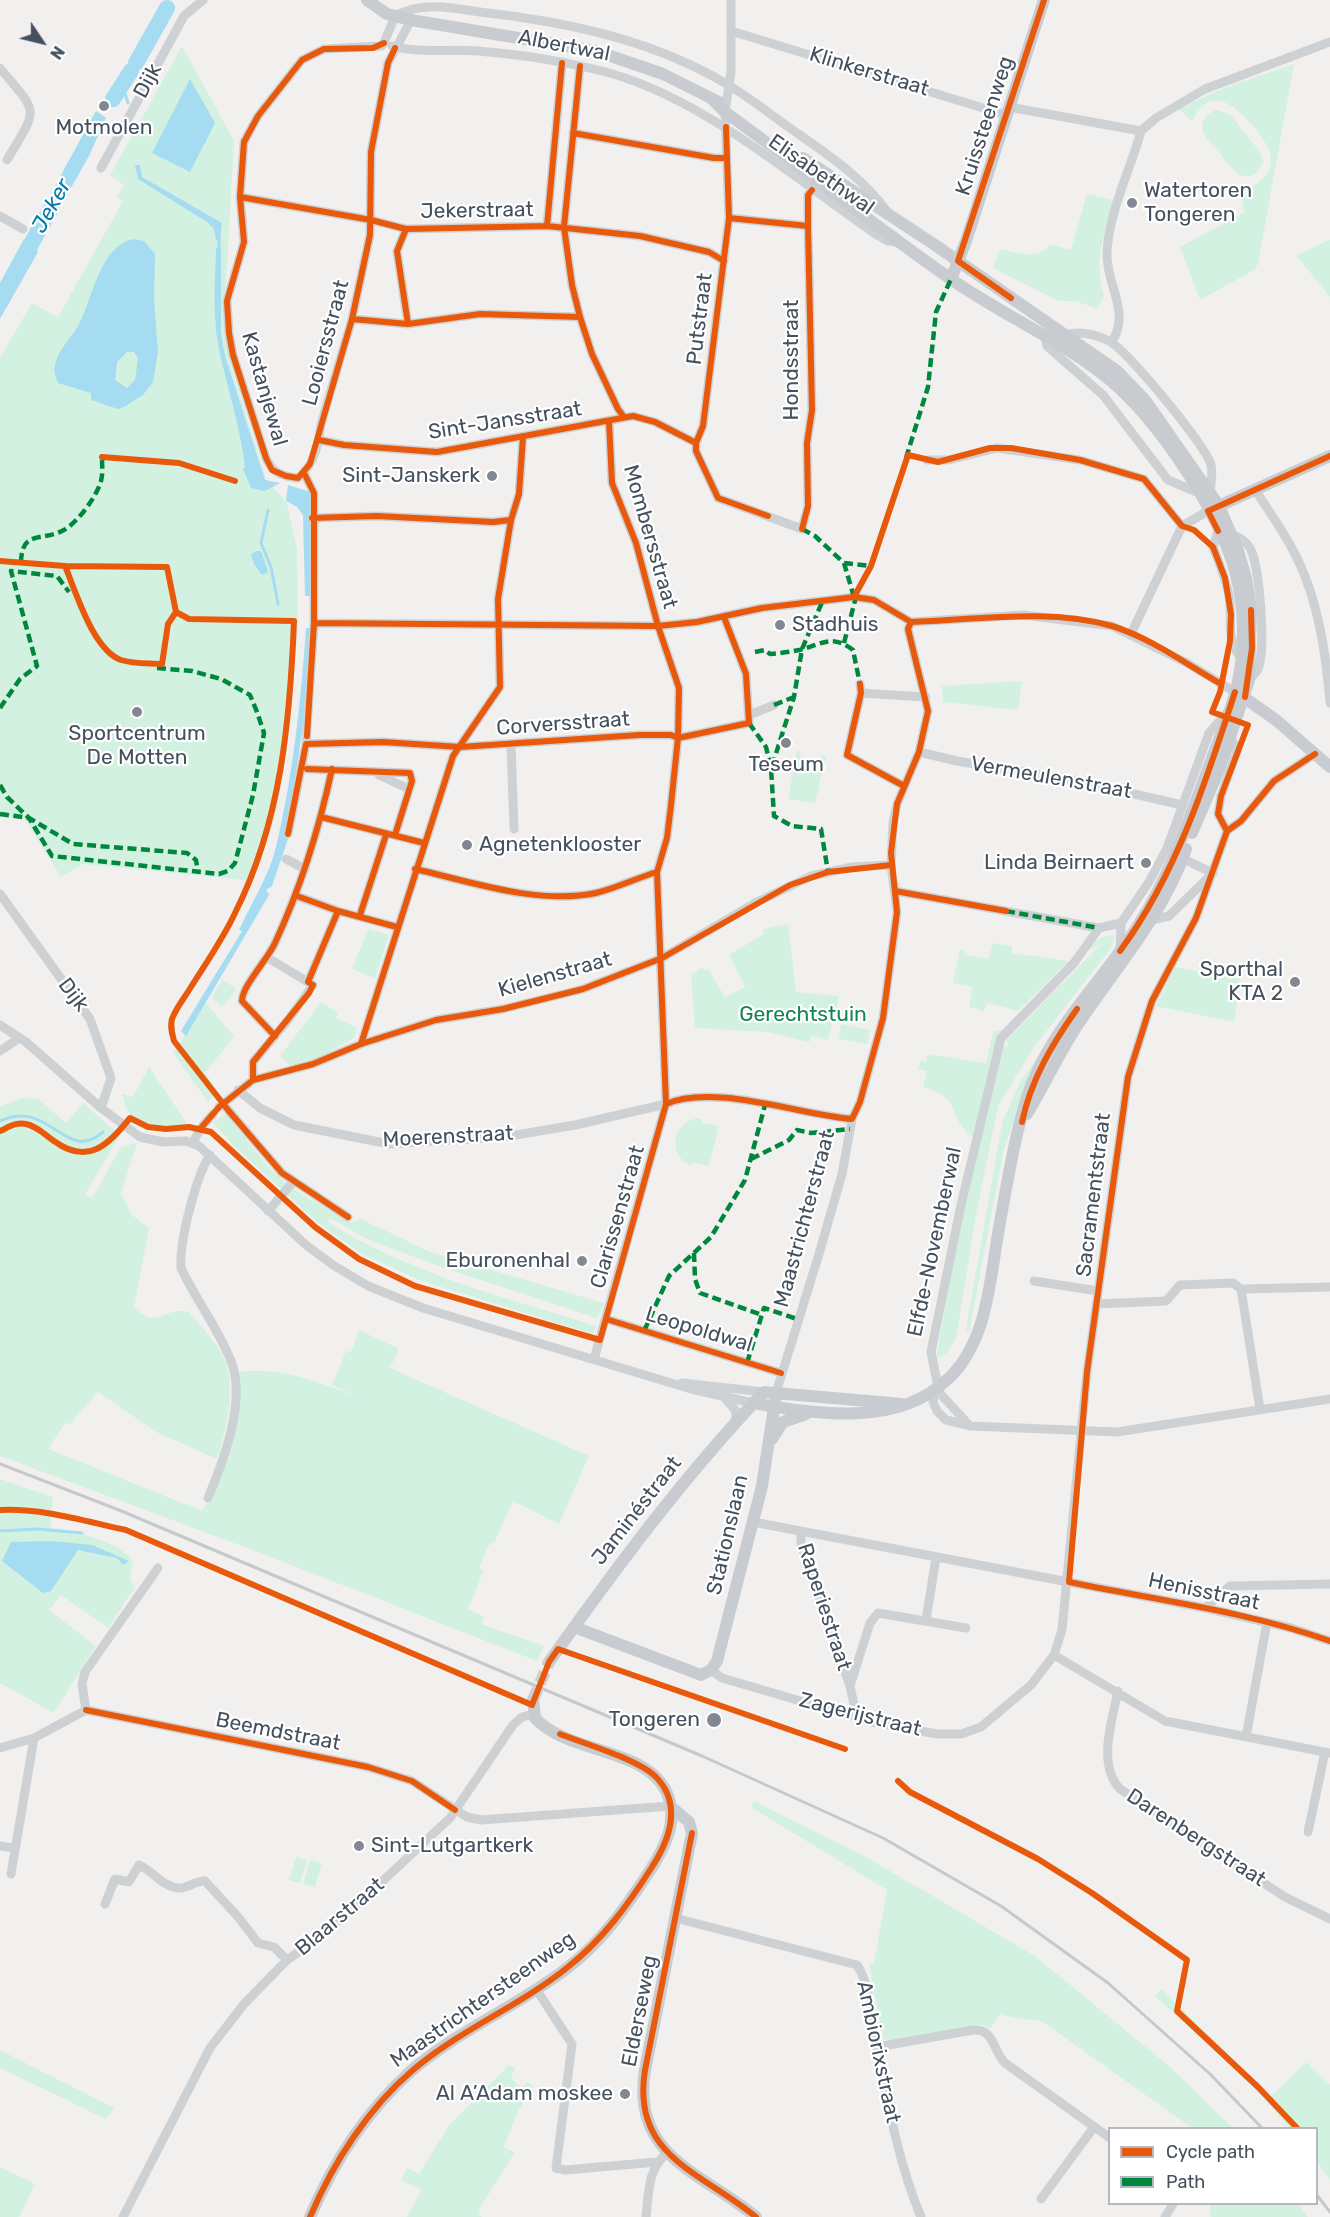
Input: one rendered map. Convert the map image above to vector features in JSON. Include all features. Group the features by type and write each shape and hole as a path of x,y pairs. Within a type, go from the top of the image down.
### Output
{"main road":[{"name":"Albertwal","path":"367,0 387,14 411,20 596,51 663,74 726,108"},
{"name":"Kruissteenweg","path":"951,279 1044,0"},
{"name":"Elisabethwal","path":"726,108 755,133 951,279 1099,371 1132,400 1204,493"},
{"name":"Elisabethwal","path":"726,108 889,214 1117,371 1145,400 1204,493"},
{"path":"1214,508 1330,456"},
{"path":"770,1443 788,1418 820,1413 880,1412 906,1404 936,1389 964,1360 979,1326 1007,1182 1028,1096 1049,1052 1120,951 1179,857 1229,710 1249,680 1251,610 1246,578 1232,534 1204,493"},
{"path":"1022,1122 1076,1027 1152,920 1231,737 1240,695 1242,610 1238,582 1218,531 1214,508"},
{"path":"1240,695 1325,760"},
{"path":"770,1392 906,1404"},
{"name":"Jaminéstraat","path":"549,1662 617,1565 736,1420 753,1403 770,1392"},
{"name":"Maastrichterstraat","path":"770,1392 774,1407"},
{"path":"753,1403 820,1413"},
{"name":"Stationslaan","path":"711,1670 717,1661 753,1522 770,1443 774,1407"},
{"path":"574,1627 701,1675 711,1670"},
{"path":"532,1700 533,1714 543,1725 649,1771 664,1789 670,1806"},
{"name":"Elderseweg","path":"670,1806 686,1819 692,1828 642,2094 648,2125 666,2153 756,2217"},
{"name":"Maastrichtersteenweg","path":"310,2217 345,2150 399,2083 439,2049 536,1989 589,1950 621,1914 667,1842 672,1819 670,1806"}],"street":[{"name":"Dijk","path":"101,168 184,16 203,0"},
{"name":"Putstraat","path":"696,443 703,426 729,218 726,108 730,86 731,0"},
{"name":"Albertwal","path":"395,16 419,6 580,26 672,58 730,86"},
{"path":"384,43 395,16"},
{"name":"Looiersstraat","path":"304,473 319,440 321,424 352,319 371,220 371,152 388,63 411,20"},
{"name":"Klinkerstraat","path":"731,31 1008,111 1141,131"},
{"path":"1112,342 1118,332 1121,316 1108,268 1108,240 1141,131 1156,118 1205,89 1330,42"},
{"name":"Albertwal","path":"384,43 395,48 481,51 597,69 655,91 726,127"},
{"name":"Kastanjewal","path":"304,473 298,478 272,470 233,355 227,301 244,242 240,197 242,153 248,132 300,62 324,49 373,48 384,43"},
{"path":"547,226 562,63"},
{"path":"580,66 564,226 572,285 580,316 596,364 624,417 655,422 696,443"},
{"path":"0,68 28,100 31,108 31,116 25,130 7,160"},
{"name":"Elisabethwal","path":"730,86 845,167 872,192 889,214"},
{"name":"Elisabethwal","path":"726,127 881,237 901,242"},
{"path":"573,133 714,158 727,158"},
{"name":"Elisabethwal","path":"739,136 755,133"},
{"name":"Hondsstraat","path":"696,443 696,451 718,498 802,529 808,506 807,443 812,410 808,195 812,190"},
{"name":"Jekerstraat","path":"240,197 371,220 406,229 564,226 640,236 709,252 724,261"},
{"path":"0,216 23,229"},
{"path":"729,218 808,226"},
{"path":"406,229 397,251 408,324"},
{"path":"352,319 408,324 480,314 580,316"},
{"path":"1045,337 1047,346 1103,395 1168,480 1204,493 1211,465 1169,403 1112,342 1092,334 1077,332 1065,335"},
{"name":"Sint-Jansstraat","path":"319,440 370,448 437,452 624,417"},
{"name":"Mombersstraat","path":"609,421 612,483 636,543 658,626 679,688 678,738 667,838 657,872"},
{"path":"361,1044 415,869 453,756 500,687 502,674 498,599 511,520 519,494 523,436"},
{"path":"927,460 949,460 997,448 1080,460 1144,479 1182,526"},
{"path":"288,834 306,744 314,623 312,518 314,493 304,473"},
{"path":"1255,489 1298,560 1311,596 1319,628 1330,703"},
{"path":"1131,634 1182,526 1214,508"},
{"path":"312,518 377,516 493,522 511,520"},
{"path":"314,623 658,626 724,618 762,608 854,597 874,600 911,622 1024,615 1093,622 1131,634 1240,695"},
{"path":"724,618 746,674 749,715 774,705"},
{"name":"Maastrichterstraat","path":"770,1392 781,1373 798,1318 805,1305 831,1213 852,1119 860,1102 883,1018 897,912 891,865 893,823 903,786 919,752 928,711 908,629 911,622"},
{"path":"903,786 847,755 861,689 926,697"},
{"path":"1120,951 1121,923 1149,882 1167,849 1209,733 1229,710"},
{"name":"Corversstraat","path":"306,744 383,742 460,747 639,735 671,735 678,738 749,723 749,715"},
{"path":"1231,737 1237,751 1221,796 1218,814 1227,831 1241,821 1274,781 1325,760"},
{"path":"511,745 515,801 514,829"},
{"name":"Vermeulenstraat","path":"919,752 957,761 1069,779 1182,805"},
{"path":"307,769 377,774 410,773 412,781 410,789 360,915"},
{"path":"275,1036 242,1001 242,993 268,958 297,896 321,817 332,769"},
{"path":"377,774 410,789"},
{"path":"321,817 424,843"},
{"name":"Sacramentstraat","path":"1054,1655 1062,1630 1069,1582 1081,1430 1128,1077 1152,1001 1196,918 1227,831"},
{"path":"1152,920 1169,916 1213,873 1179,857"},
{"path":"286,859 305,869"},
{"name":"Kielenstraat","path":"193,1143 200,1129 218,1108 253,1080 313,1064 361,1044 436,1020 503,1009 583,989 662,958 790,885 828,872 891,865"},
{"path":"415,869 499,889 574,894 596,892 657,872"},
{"name":"Clarissenstraat","path":"594,1359 666,1104 657,872"},
{"path":"895,891 1100,928 1121,923"},
{"name":"Dijk","path":"0,894 90,1019 111,1078 101,1108"},
{"path":"297,896 338,911 360,915 397,927"},
{"path":"308,982 338,911"},
{"name":"Elfde-Novemberwal","path":"1100,928 1074,963 1001,1038 961,1205 931,1352 936,1389 933,1402 937,1411 946,1420 972,1426 1116,1432 1330,1399"},
{"path":"253,1080 254,1062 313,985 268,958"},
{"path":"0,1025 20,1038 101,1108 140,1137 193,1143 210,1155 268,1211 333,1265 378,1291 423,1308 725,1398 753,1403"},
{"path":"0,1051 20,1038"},
{"name":"Moerenstraat","path":"238,1090 260,1108 294,1125 389,1144 504,1137 575,1125 666,1104 678,1098 710,1097 739,1100 821,1116 852,1119"},
{"path":"218,1108 292,1182 348,1217"},
{"path":"208,1498 228,1444 235,1389 233,1370 218,1335 180,1268 180,1256 186,1224 210,1155"},
{"path":"268,1211 292,1182"},
{"path":"1034,1281 1098,1291"},
{"path":"1096,1304 1166,1301 1180,1285 1233,1284 1240,1289 1330,1287"},
{"path":"1240,1289 1260,1409"},
{"name":"Leopoldwal","path":"606,1319 781,1373"},
{"path":"676,1383 770,1392"},
{"path":"936,1389 961,1420 972,1426"},
{"path":"725,1398 736,1411 736,1420"},
{"name":"Henisstraat","path":"753,1522 1205,1608 1267,1622 1330,1641"},
{"name":"Raperiestraat","path":"801,1532 801,1544 850,1686 854,1705 853,1716"},
{"path":"926,1620 936,1558"},
{"path":"0,1748 34,1738 86,1710 86,1698 82,1684 85,1672 158,1568"},
{"path":"1205,1608 1230,1586 1330,1584"},
{"path":"850,1686 870,1623 878,1613 966,1628"},
{"path":"1246,1737 1267,1622"},
{"path":"1054,1655 1165,1721 1328,1753 1308,1832"},
{"name":"Zagerijstraat","path":"711,1670 722,1678 853,1716 951,1735 981,1727 1031,1685 1054,1655"},
{"name":"Darenbergstraat","path":"1118,1691 1108,1752 1111,1780 1120,1789 1285,1896 1330,1919"},
{"name":"Beemdstraat","path":"86,1710 368,1767 412,1781 455,1810"},
{"path":"533,1714 522,1717 513,1725 455,1810 466,1817 481,1820 670,1806"},
{"path":"11,1875 34,1738"},
{"name":"Blaarstraat","path":"123,2217 210,2048 244,2004 287,1960 316,1940 383,1882 455,1810"},
{"path":"0,1846 14,1848"},
{"path":"105,1904 115,1879 129,1882 139,1865 148,1869 153,1877 180,1888 205,1881 258,1943 274,1947 287,1960"},
{"name":"Ambiorixstraat","path":"675,1918 854,1962 860,1969 906,2180 921,2217"},
{"path":"536,1989 572,2044 556,2168 564,2170 657,2162"},
{"path":"877,2046 973,2030 985,2031 992,2038 997,2055 1005,2063 1108,2137"},
{"path":"1041,2199 1094,2127"},
{"path":"646,2217 651,2174 657,2162 666,2153"}],"green space":[{"path":"182,46 234,141 224,320 230,363 266,479 287,503 297,549 298,629 283,776 274,820 252,883 237,879 82,864 61,877 24,818 0,817 0,358 32,303 58,317 123,201 117,197 124,185 110,175"},
{"path":"1294,64 1258,264 1254,270 1200,300 1180,247 1245,212 1240,193 1262,179 1271,165 1271,157 1262,137 1230,105 1222,101 1207,103 1192,121 1178,109 1224,88"},
{"path":"1216,110 1230,114 1260,152 1263,162 1251,176 1239,174 1234,170 1204,135 1202,124 1204,119"},
{"path":"1087,194 1114,200 1100,259 1104,295 1097,309 1076,301 1059,301 993,268 1000,249 1034,254 1045,250 1050,244 1071,250"},
{"path":"1330,240 1330,297 1296,255"},
{"path":"1022,681 1018,710 943,702 942,686"},
{"path":"797,751 800,751 800,756 804,757 804,766 808,770 817,769 822,755 826,756 815,803 788,799"},
{"name":"Gerechtstuin","path":"788,924 796,992 839,996 828,1040 812,1036 809,1042 768,1032 695,1028 691,975 702,967 704,970 708,969 725,997 745,987 729,955 764,934 763,929"},
{"path":"368,929 389,935 375,978 352,969"},
{"path":"1109,935 1115,936 1111,948 1034,1047 998,1106 977,1209 956,1339 946,1354 936,1359 959,1227 963,1224 961,1219 1002,1048 1008,1046 1006,1040 1101,944 1089,950 1097,940"},
{"path":"993,943 1012,946 1012,953 1069,961 1018,1011 987,1003 984,1011 969,1007 973,987 953,983 960,949 965,950 964,955 988,959"},
{"path":"1175,967 1240,979 1234,1022 1156,1006"},
{"path":"222,980 237,989 222,1007 212,997"},
{"path":"321,1002 338,1013 336,1018 357,1028 354,1038 319,1057 290,1065 280,1056"},
{"path":"206,1003 234,1036 205,1073 218,1092 208,1102 173,1053"},
{"path":"841,1024 870,1030 867,1044 839,1039"},
{"path":"1002,1030 975,1137 971,1136 964,1129 944,1096 923,1087 927,1071 918,1069 920,1061 926,1062 927,1054 986,1063 993,1032"},
{"path":"1048,1043 1029,1080 1004,1148 969,1332 966,1329 1002,1123 1021,1080"},
{"path":"149,1067 188,1125 165,1129 148,1127 134,1119 128,1111 122,1094 133,1097"},
{"path":"23,1098 38,1099 66,1123 83,1103 120,1135 85,1194 92,1198 121,1147 137,1143 121,1193 132,1215 149,1228 134,1307 142,1314 155,1318 174,1312 189,1312 222,1354 230,1383 224,1437 217,1459 156,1432 98,1392 69,1425 65,1423 48,1449 202,1511 212,1494 224,1461 231,1427 237,1372 268,1371 298,1376 356,1396 332,1385 346,1351 351,1352 359,1330 399,1349 390,1368 589,1456 559,1524 513,1501 495,1541 489,1545 479,1568 484,1570 468,1609 484,1617 481,1624 544,1646 537,1661 258,1552 0,1456 0,1106"},
{"path":"226,1114 268,1167 293,1189 351,1223 361,1219 430,1252 604,1303 597,1318 441,1267 367,1239 330,1218 328,1222 391,1256 424,1270 458,1283 596,1326 593,1334 419,1280 362,1254 318,1223 232,1144 213,1122"},
{"path":"701,1118 703,1123 719,1126 709,1166 692,1162 691,1166 678,1154 675,1146 676,1138 684,1124"},
{"path":"0,1479 53,1497 50,1527 108,1543 119,1548 133,1562 130,1580 135,1587 108,1628 61,1595 49,1610 96,1646 54,1713 0,1683"},
{"path":"753,1801 866,1857 1035,1956 1169,2066 1232,2127 1191,2127 1043,2022 1010,2017 1001,2013 991,2028 981,2025 891,2041 883,2039 869,1964 874,1963 887,1890 752,1808"},
{"path":"296,1857 307,1860 300,1883 289,1880"},
{"path":"310,1860 322,1863 315,1887 303,1884"},
{"path":"1161,1989 1271,2096 1307,2062 1330,2085 1330,2179 1318,2163 1318,2127 1289,2127 1251,2084 1155,1996"},
{"path":"0,2050 114,2108 106,2119 0,2068"},
{"path":"509,2065 515,2068 511,2078 521,2088 528,2082 533,2087 517,2113 504,2147 515,2152 478,2211 482,2217 407,2217 421,2190 401,2180 407,2168 419,2174 450,2124"},
{"path":"0,2167 35,2184 19,2217 0,2217"},
{"path":"1209,2205 1299,2205 1308,2217 1211,2217"}],"water":[{"path":"190,79 215,123 190,172 152,153"},
{"path":"96,111 106,118 89,156 46,232 33,226"},
{"path":"135,165 140,165 142,177 222,223 220,240 216,240 214,229 207,222 138,179"},
{"path":"24,239 35,245 38,252 0,319 0,283"},
{"path":"133,239 144,241 155,254 154,300 158,352 153,382 143,395 118,409 91,400 91,393 58,383 55,370 60,352 78,326 104,264 121,244","holes":["127,352 134,352 138,358 135,380 127,388 115,380 117,362"]},
{"path":"221,247 221,334 225,356 265,480 280,483 265,491 251,488 243,469 245,467 240,438 217,341 216,248"},
{"path":"288,485 310,492 311,596 305,596 303,515 297,507 286,501"},
{"path":"256,551 261,551 268,572 262,575 251,555"},
{"path":"306,628 311,628 308,680 298,757 284,834 288,839 272,886 266,890 269,895 186,1036 181,1031 242,931 239,930 273,858 292,765"},
{"path":"51,1541 92,1545 129,1561 123,1565 117,1558 78,1550 51,1591 43,1593 2,1561 11,1542"}],"waterway":[{"name":"Jeker","path":"136,63 167,8"},
{"name":"Jeker","path":"113,99 131,71"},
{"path":"122,83 128,103"},
{"name":"Jeker","path":"0,300 50,210"},
{"path":"219,237 219,251"},
{"path":"268,510 261,543 271,567 278,604"},
{"path":"0,1121 18,1116 32,1118 78,1141 90,1140 103,1132"},
{"path":"0,1531 37,1529 82,1533"}],"tunnel":[{"path":"533,1700 549,1662"}],"railway":[{"path":"0,1464 119,1510 702,1756 883,1838 1001,1906 1108,1983 1210,2074 1261,2127"},
{"path":"1318,2197 1330,2212"}],"marked path":[{"path":"906,458 928,387 936,312 951,279"},
{"path":"21,562 22,552 29,541 64,530 86,508 96,494 101,481 102,457"},
{"path":"802,529 815,536 844,563 854,597"},
{"path":"844,563 871,566"},
{"path":"0,708 20,679 37,666 11,571 57,576 69,592"},
{"path":"844,643 857,593"},
{"path":"772,766 794,697 802,649 823,600"},
{"path":"755,652 765,650 770,654 781,653 826,642 838,642 853,650 860,684"},
{"path":"0,785 7,797 29,818 52,856 219,874 228,871 235,863 253,795 264,733 257,712 250,695 221,679 192,671 157,668"},
{"path":"774,705 794,697"},
{"path":"749,723 766,747 771,768 774,816 792,826 821,829 828,872"},
{"path":"0,814 29,818 73,844 187,853 196,860 198,872"},
{"path":"1006,911 1099,928"},
{"path":"644,1331 669,1276 711,1237 745,1180 765,1105"},
{"path":"751,1159 789,1140 797,1130 811,1133 850,1129"},
{"path":"694,1253 695,1279 700,1293 762,1315"},
{"path":"747,1363 764,1308 797,1319"}],"cycle path":[{"path":"1011,298 958,261 1044,0"},
{"path":"384,43 373,48 324,49 302,60 258,116 244,142 240,197 244,242 227,301 229,333 233,355 266,458 272,470 286,476 298,478 310,464 352,319 370,235 371,152 388,63 395,48"},
{"path":"547,226 562,63"},
{"path":"580,66 564,227 572,285 580,317 592,354 624,417"},
{"path":"726,127 729,218 703,426 696,443 696,451 718,498 768,516"},
{"path":"573,133 714,158 727,158"},
{"path":"802,529 808,506 807,443 812,410 808,226 808,195 812,190"},
{"path":"240,197 371,220 406,229 547,226 640,236 709,252 724,261"},
{"path":"729,218 808,226"},
{"path":"406,229 397,251 408,324"},
{"path":"352,319 408,324 480,314 580,317"},
{"path":"319,440 344,445 437,452 633,416 655,422 696,443"},
{"path":"0,1131 16,1124 30,1125 66,1148 77,1152 87,1152 105,1144 130,1118 148,1127 166,1129 189,1127 211,1132 315,1227 359,1259 415,1286 600,1340 666,1104 657,872 667,838 671,805 678,738 679,688 658,626 636,543 612,483 609,421"},
{"path":"361,1044 453,756 500,687 498,599 511,520 519,494 523,437"},
{"path":"854,597 871,566 908,455 938,462 990,448 1011,448 1080,460 1144,479 1182,526 1194,530 1213,547 1225,578 1231,614 1230,641 1220,692 1212,712 1248,725 1221,796 1218,814 1227,831"},
{"path":"1218,531 1208,511 1330,456"},
{"path":"102,457 179,463 235,481"},
{"path":"304,473 314,493 314,623 307,736"},
{"path":"312,518 377,516 493,522 511,520"},
{"path":"0,561 65,566 167,567 176,612 189,619 294,621 286,733 273,807 263,843 251,878 230,923 176,1011 171,1027 174,1041 228,1110 282,1173 348,1217"},
{"path":"65,566 94,633 102,645 121,660 162,664 168,624 176,612"},
{"path":"314,623 658,626 697,622 762,608 854,597 874,600 911,622"},
{"path":"1245,697 1252,648 1251,610"},
{"path":"911,622 1038,616 1088,621 1112,626 1141,637 1221,684"},
{"path":"288,834 306,744 383,742 460,747 639,735 671,735 678,738 749,723 746,674 724,617"},
{"path":"666,1104 685,1098 732,1098 852,1119 860,1102 883,1018 897,912 891,853 897,804 919,752 928,711 908,629 911,622"},
{"path":"860,684 861,693 847,755 904,786"},
{"path":"1120,951 1158,891 1188,827 1235,692"},
{"path":"1315,754 1274,781 1241,821 1227,831 1196,918 1152,1001 1128,1077 1087,1372 1069,1582 1233,1614 1330,1641"},
{"path":"307,769 410,773 412,781 395,835"},
{"path":"275,1036 242,1001 243,995 275,943 293,901 315,836 332,769"},
{"path":"321,817 424,843"},
{"path":"360,915 386,835"},
{"path":"200,1129 219,1107 253,1080 313,1064 361,1044 436,1020 503,1009 583,989 662,958 790,885 828,872 891,865"},
{"path":"415,869 505,890 551,896 596,893 657,872"},
{"path":"895,891 1006,911"},
{"path":"297,896 338,911 397,927"},
{"path":"253,1080 253,1062 309,993 313,985 308,982 338,911"},
{"path":"1022,1122 1037,1077 1059,1036 1077,1009"},
{"path":"606,1319 781,1373"},
{"path":"0,1510 48,1513 126,1530 532,1705 549,1662 558,1649 845,1749"},
{"path":"86,1710 368,1767 412,1781 455,1810"},
{"path":"310,2217 341,2157 381,2101 431,2055 550,1981 581,1956 624,1908 664,1845 671,1822 671,1810 664,1787 655,1776 624,1758 560,1734"},
{"path":"898,1781 910,1792 1038,1859 1092,1893 1187,1960 1177,2011 1258,2087 1296,2127"},
{"path":"692,1833 645,2070 644,2099 649,2123 660,2143 675,2159 756,2217"}],"place":[{"name":"Motmolen","path":"104,106"},
{"name":"Watertoren Tongeren","path":"1132,203"},
{"name":"Sint-Janskerk","path":"492,476"},
{"name":"Stadhuis","path":"780,625"},
{"name":"Sportcentrum De Motten","path":"137,712"},
{"name":"Teseum","path":"786,743"},
{"name":"Agnetenklooster","path":"467,845"},
{"name":"Linda Beirnaert","path":"1146,863"},
{"name":"Sporthal KTA 2","path":"1295,982"},
{"name":"Eburonenhal","path":"582,1261"},
{"name":"Tongeren","path":"714,1720"},
{"name":"Sint-Lutgartkerk","path":"359,1846"},
{"name":"Al A’Adam moskee","path":"625,2094"}]}
